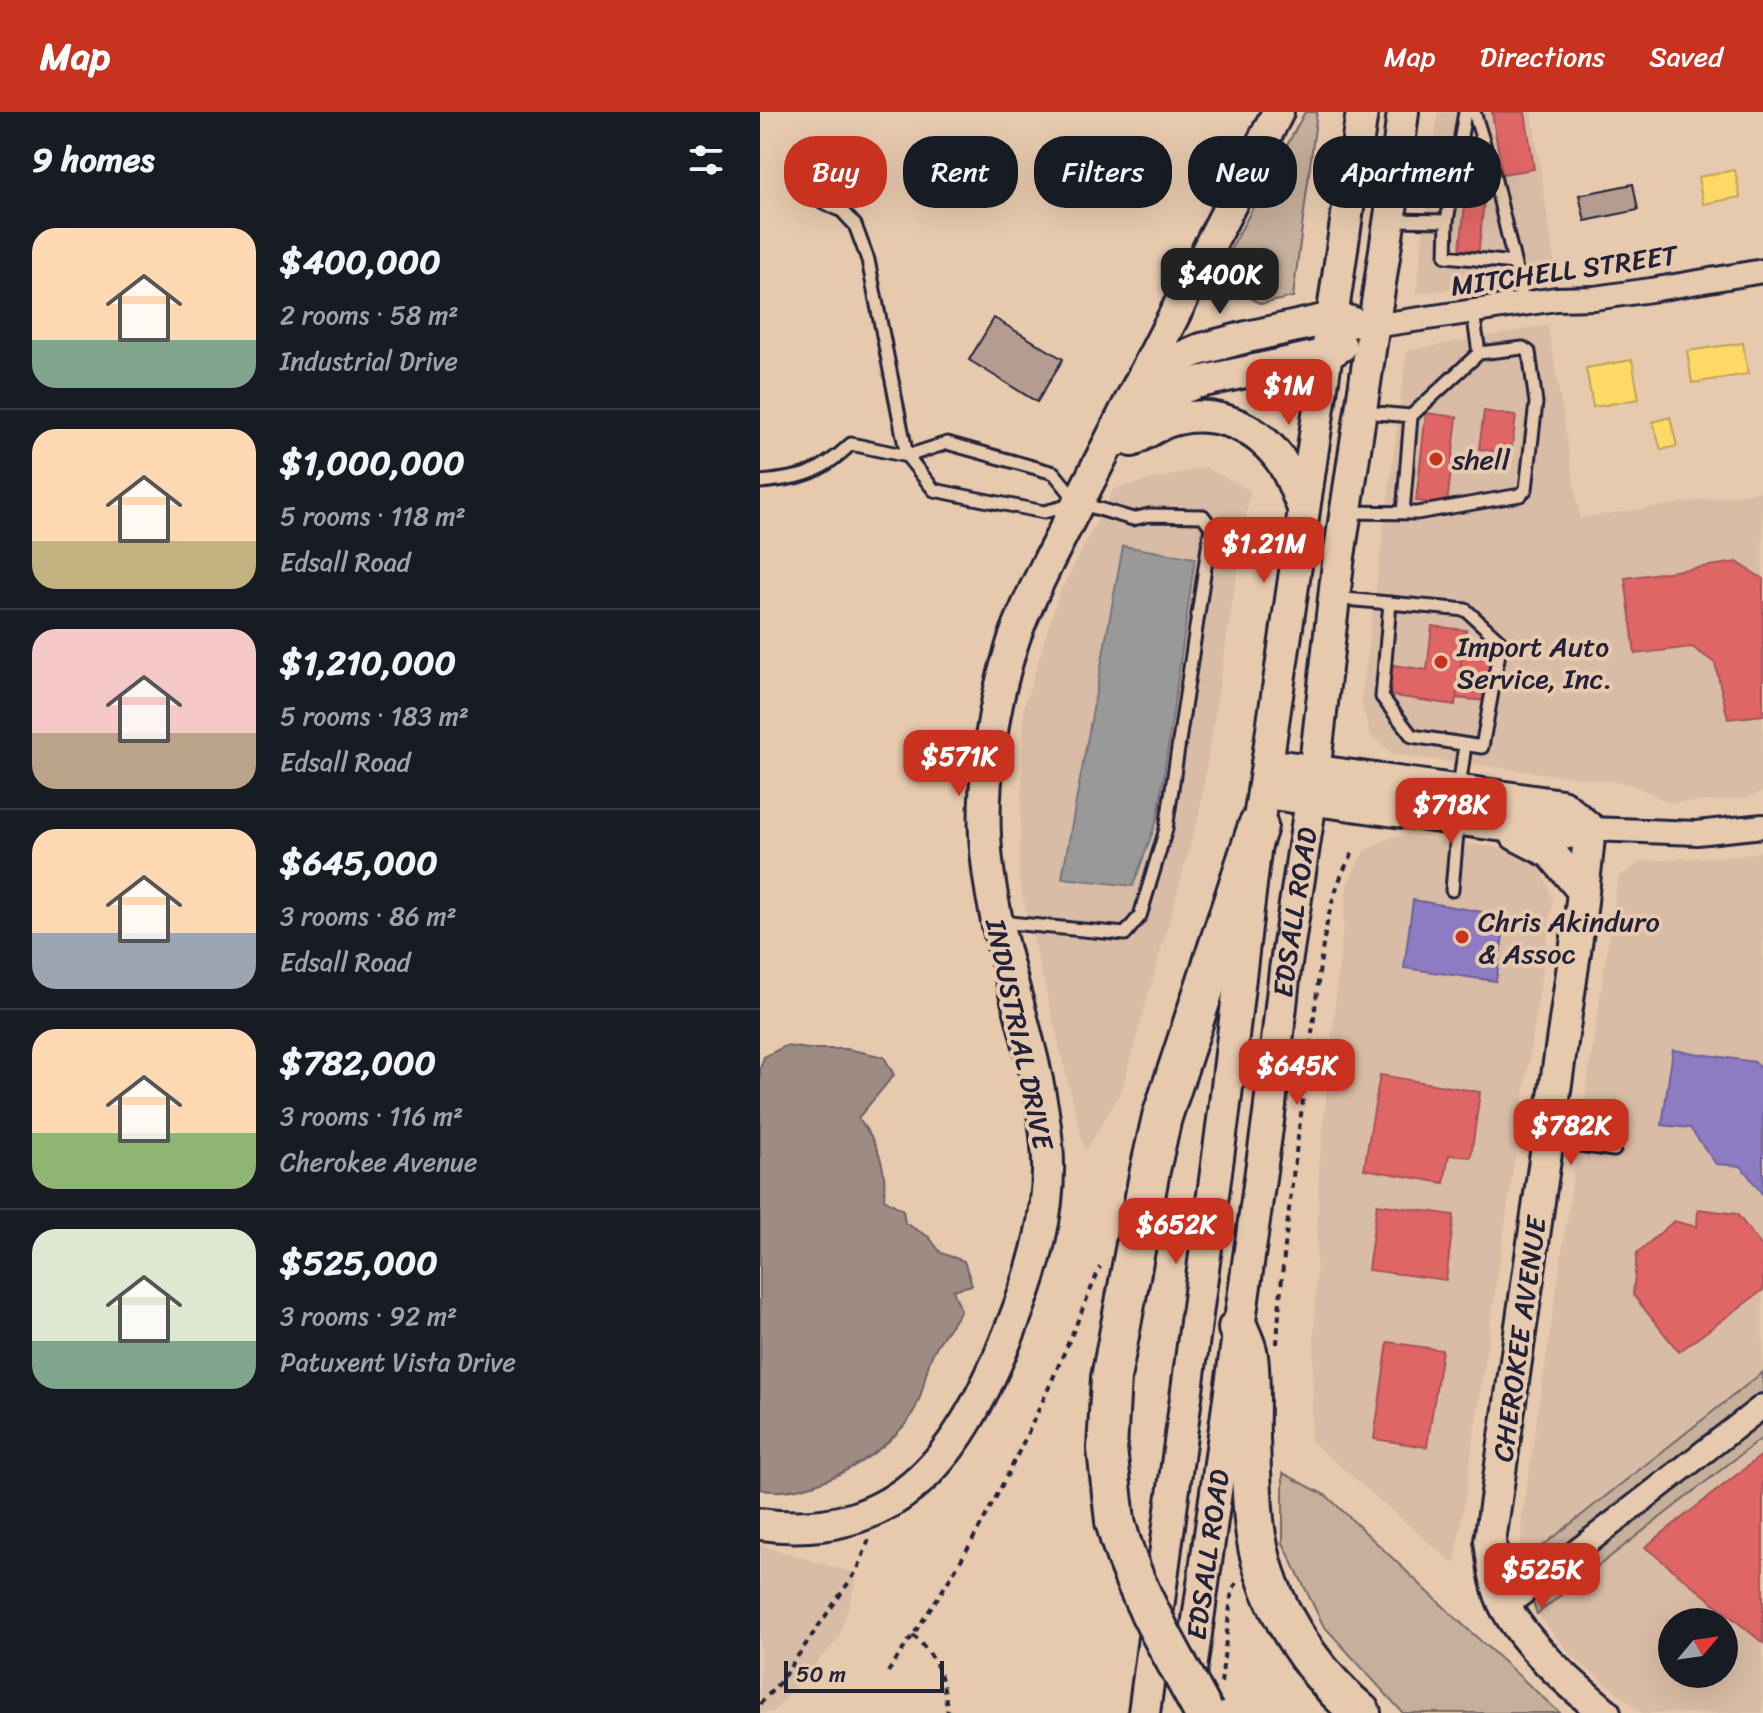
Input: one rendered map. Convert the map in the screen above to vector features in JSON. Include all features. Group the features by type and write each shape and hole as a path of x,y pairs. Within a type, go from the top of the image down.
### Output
{"highway":[{"path":"1213,1699 1136,1585 1122,1550 1115,1521 1107,1449 1110,1394 1117,1339 1166,1103 1263,794"},
{"path":"1238,1328 1247,1352 1251,1493 1256,1538 1266,1575 1280,1609 1299,1642 1318,1669 1361,1713"}],"main road":[{"path":"1138,385 1278,112"},
{"name":"EDSALL ROAD","path":"1144,1713 1263,794 1362,112"},
{"name":"EDSALL ROAD","path":"1185,1713 1267,1129 1285,970 1313,786 1345,512 1390,220 1403,112"},
{"name":"INDUSTRIAL DRIVE","path":"760,1524 811,1527 849,1520 881,1507 926,1476 950,1449 972,1415 1017,1314 1044,1220 1047,1144 990,889 985,834 990,753 1003,675 1022,616 1138,385 1168,363 1198,350 1333,318 1373,326"},
{"name":"INDUSTRIAL DRIVE","path":"1104,455 1168,394 1195,383 1328,354 1373,326"},
{"path":"1104,455 1166,423 1200,415 1228,420 1257,435 1280,459 1303,508"},
{"path":"1263,794 1313,786 1458,806 1562,805 1590,829"},
{"path":"1458,806 1551,853 1583,891"},
{"path":"1492,825 1563,834 1590,829"},
{"name":"CHEROKEE AVENUE","path":"1590,829 1490,1541 1494,1574 1505,1607 1538,1652 1605,1713"}],"street":[{"name":"MITCHELL STREET","path":"1373,326 1556,299 1594,298 1651,290 1763,271"},
{"path":"1590,829 1697,833 1763,826"},
{"path":"1505,1607 1763,1406"}],"lane":[{"path":"1465,112 1447,221 1446,256 1514,263"},
{"path":"1474,112 1494,176 1524,305"},
{"path":"836,208 855,225 864,248 907,456 934,490 1044,512 1079,503 1133,519 1149,515 1203,516 1211,527 1166,829 1140,916 1125,934 996,921"},
{"path":"1390,220 1447,221"},
{"path":"1473,312 1479,353"},
{"path":"1345,512 1403,513 1417,513 1512,498 1526,489 1536,403 1529,352 1523,348 1479,353 1411,416 1403,513"},
{"path":"1360,412 1411,416"},
{"path":"760,482 797,478 819,470 851,444 907,456 947,443 1054,473 1079,503"},
{"path":"1334,597 1466,610 1501,642 1482,747 1412,736 1382,697 1390,603"},
{"path":"1452,890 1465,745"},
{"path":"1548,1140 1614,1150"}],"path":[{"path":"1276,1353 1294,1169 1326,935 1335,892 1355,850"},
{"path":"888,1672 943,1590 992,1504 1046,1393 1105,1255"},
{"path":"760,1704 779,1683 858,1569"},
{"path":"1213,1699 1232,1589 1235,1583 1266,1575"},
{"path":"913,1635 937,1661 948,1713"}],"shaded area":[{"path":"1305,112 1317,112 1293,297 1261,304 1228,285 1224,261 1253,208 1297,208 1297,136 1292,136"},
{"path":"1438,112 1532,112 1556,273 1416,294 1426,208 1501,208 1501,136 1435,136"},
{"path":"1548,325 1580,518 1763,491 1763,792 1744,799 1670,803 1631,784 1395,755 1371,736 1361,702 1407,351"},
{"path":"1204,467 1250,490 1199,815 1121,1092 1085,1152 1019,881 1024,707 1058,596 1114,489"},
{"path":"1394,836 1512,849 1538,862 1553,899 1455,1565 1311,1441 1319,1168 1347,885 1364,851"},
{"path":"1763,851 1763,1372 1521,1563 1521,1525 1618,877 1642,861 1734,856"},
{"path":"785,1046 847,1049 884,1057 894,1075 858,1118 880,1156 884,1199 903,1210 905,1223 929,1237 941,1253 964,1261 972,1285 953,1290 961,1310 934,1351 915,1410 897,1433 842,1473 798,1489 778,1491 760,1489 760,1068 764,1057"},
{"path":"1763,1372 1763,1437 1537,1614 1521,1563"},
{"path":"1763,1437 1763,1713 1642,1713 1572,1656 1537,1614"},
{"path":"1283,1473 1327,1496 1560,1713 1403,1713 1323,1625 1283,1543"},
{"path":"760,1545 858,1574 839,1638 772,1713 760,1713"}],"building: Homes":[{"path":"1735,170 1740,197 1703,204 1698,177"},
{"path":"1743,343 1748,374 1692,383 1687,351"},
{"path":"1632,360 1639,399 1593,407 1586,368"},
{"path":"1670,417 1677,446 1661,450 1653,422"}],"building: Shops":[{"path":"1492,112 1525,112 1534,169 1502,174 1501,136 1496,136"},
{"path":"1465,208 1483,208 1478,258 1459,256"},
{"path":"1484,411 1516,416 1511,454 1479,449"},
{"name":"shell","path":"1426,413 1457,417 1447,505 1416,501"},
{"path":"1737,562 1763,579 1763,715 1728,719 1715,663 1692,647 1635,654 1625,578"},
{"path":"1432,626 1466,630 1455,705 1388,695 1393,665 1427,670"},
{"path":"1464,643 1492,646 1486,701 1456,698"},
{"path":"1380,1075 1480,1092 1471,1157 1449,1155 1444,1183 1364,1169"},
{"path":"1377,1204 1454,1215 1446,1280 1368,1270"},
{"path":"1698,1209 1737,1214 1763,1248 1763,1290 1679,1352 1633,1295 1637,1253 1674,1221 1697,1227"},
{"path":"1388,1342 1442,1350 1427,1447 1374,1439"},
{"path":"1763,1454 1763,1643 1738,1623 1738,1608 1720,1608 1645,1547"}],"building: Offices":[{"path":"1413,900 1506,916 1496,981 1404,968"},
{"path":"1673,1050 1755,1062 1763,1072 1763,1195 1741,1166 1716,1164 1690,1128 1662,1125"}],"building: Industry":[{"path":"1123,546 1195,558 1158,817 1133,886 1062,878"}],"building: Other":[{"path":"1633,184 1638,210 1585,221 1579,195"},
{"path":"994,318 1063,359 1037,402 969,360"}],"place":[{"name":"shell","path":"1436,459"},
{"name":"Import Auto Service, Inc.","path":"1441,662"},
{"name":"Chris Akinduro & Assoc","path":"1462,937"}]}
